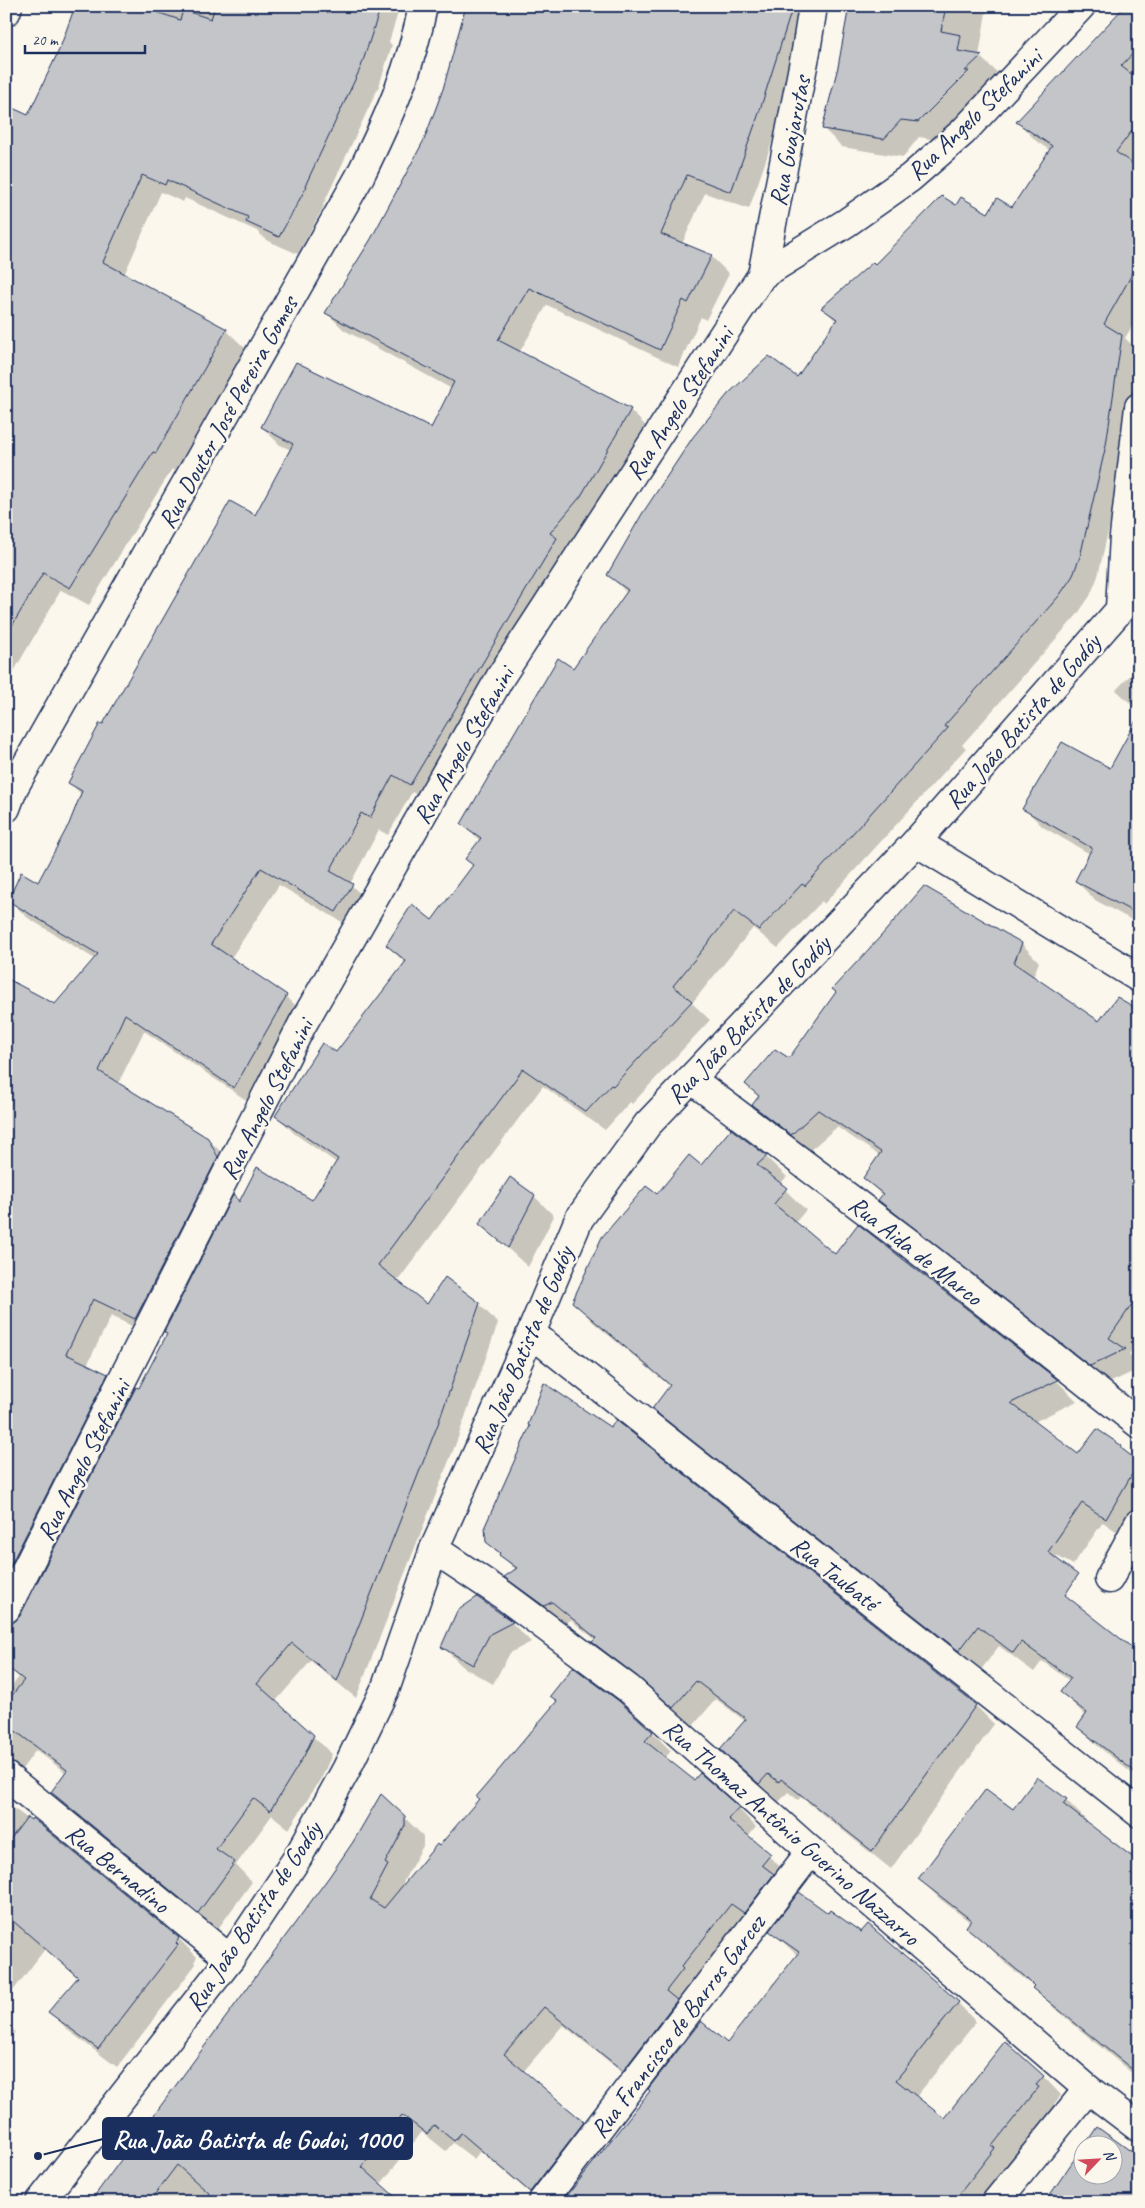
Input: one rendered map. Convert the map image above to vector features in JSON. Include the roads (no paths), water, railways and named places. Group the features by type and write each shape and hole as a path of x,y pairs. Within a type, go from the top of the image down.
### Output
{"street":[{"path":"6,12 8,6"},
{"name":"Rua Doutor José Pereira Gomes","path":"6,808 14,788 359,178 392,112 417,40 423,6"},
{"name":"Rua Guajarutas","path":"762,275 806,51 813,6"},
{"name":"Rua Angelo Stefanini","path":"6,1608 302,1025 502,676 762,275 846,223 910,178 963,132 1081,6"},
{"path":"1120,608 1124,536 1139,407"},
{"name":"Rua João Batista de Godóy","path":"40,2202 230,1959 298,1857 346,1770 386,1686 434,1549 531,1333 579,1219 647,1125 916,842 1139,588"},
{"path":"916,842 1139,978"},
{"name":"Rua Aida de Marco","path":"691,1079 901,1237 1139,1424"},
{"name":"Rua Taubaté","path":"531,1333 1139,1813"},
{"path":"1109,1579 1139,1523"},
{"name":"Rua Thomaz Antônio Guerino Nazzarro","path":"434,1549 502,1595 629,1688 811,1851 1088,2089 1139,2128"},
{"name":"Rua Bernadino","path":"6,1776 230,1959"},
{"name":"Rua Francisco de Barros Garcez","path":"542,2202 811,1851"},
{"path":"996,2202 1088,2089"}],"place":[{"name":"Rua João Batista de Godoi, 1000","path":"38,2156"}]}
